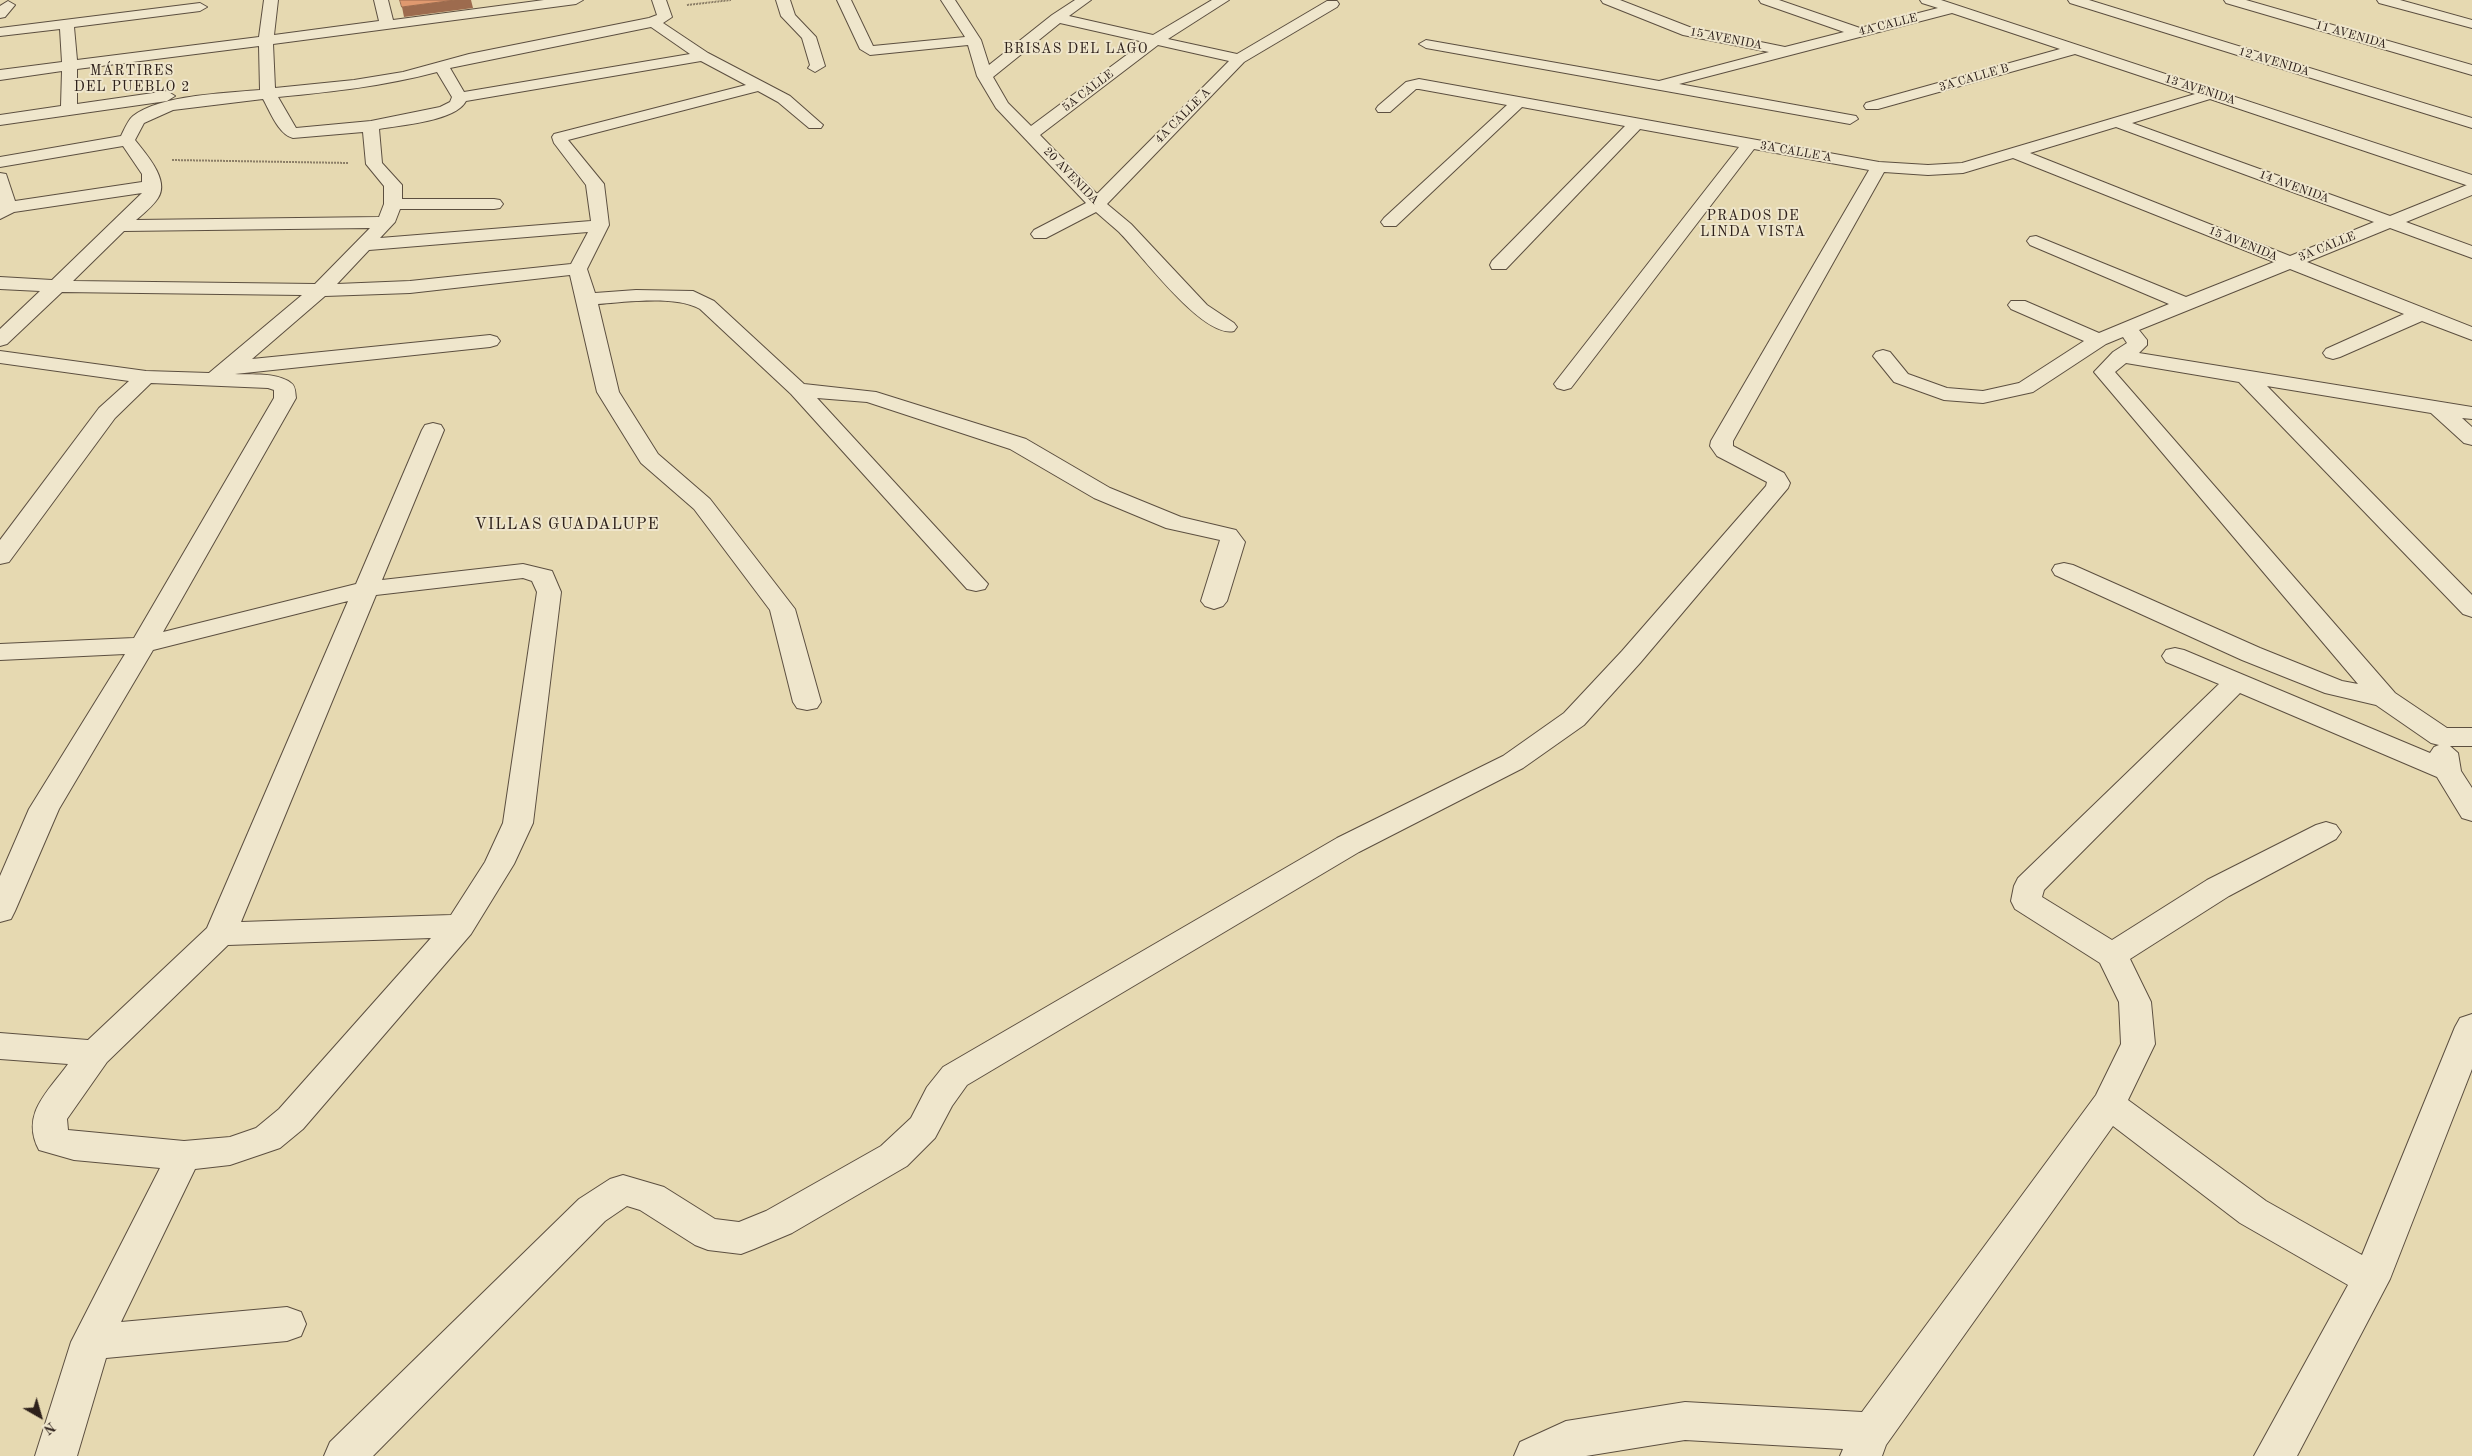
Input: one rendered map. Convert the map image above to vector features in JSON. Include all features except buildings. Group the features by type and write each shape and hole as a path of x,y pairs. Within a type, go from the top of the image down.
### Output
{"street":[{"path":"271,0 266,42 268,87 289,130 293,133 371,126 444,111 456,105 460,97"},
{"path":"381,0 387,26"},
{"path":"0,75 266,42 576,0"},
{"path":"783,0 788,16 809,38 818,66 816,68"},
{"path":"844,0 867,49 870,51 974,40"},
{"name":"20 AVENIDA","path":"948,0 958,12 974,40 985,76 1002,105 1097,204 1125,228 1200,309 1227,326"},
{"path":"985,76 1056,18 1084,0"},
{"name":"5A CALLE","path":"1031,134 1156,40 1222,0"},
{"name":"15 AVENIDA","path":"1608,0 1688,32 1789,51"},
{"path":"1766,0 1859,33"},
{"name":"13 AVENIDA","path":"1927,0 2472,181"},
{"name":"12 AVENIDA","path":"2075,0 2472,123"},
{"name":"11 AVENIDA","path":"2231,0 2472,70"},
{"path":"2384,0 2472,24"},
{"name":"4A CALLE","path":"1656,85 1979,2"},
{"path":"0,120 93,107 268,87 354,85 404,76 476,57 654,22 665,17 660,4"},
{"name":"4A CALLE A","path":"1040,234 1097,204 1239,59 1332,4"},
{"path":"0,32 200,7"},
{"path":"470,15 476,35 476,57"},
{"path":"1056,18 1239,59"},
{"path":"654,22 703,56 784,99 815,125"},
{"path":"67,24 70,67 69,111"},
{"path":"1426,44 1850,119"},
{"name":"3A CALLE B","path":"1872,106 2076,49"},
{"path":"460,97 703,56"},
{"path":"400,61 476,57"},
{"path":"441,66 460,97"},
{"path":"127,140 138,120 169,106 268,87 305,74"},
{"name":"3A CALLE A","path":"1384,109 1410,85 1419,84 1878,167 1928,170 1963,168 2211,94"},
{"path":"761,86 560,137 560,140 595,184 600,224 578,268 608,392 649,458 702,504 782,610 807,702"},
{"path":"1390,222 1518,103"},
{"path":"93,107 138,120"},
{"name":"14 AVENIDA","path":"2116,122 2472,252"},
{"path":"1499,265 1637,123"},
{"path":"222,373 320,290 386,222 393,204 393,184 374,164 371,126"},
{"path":"0,340 151,196 151,174 127,140"},
{"path":"0,162 127,140"},
{"path":"1564,384 1750,144"},
{"name":"15 AVENIDA","path":"2014,153 2472,334"},
{"path":"345,1456 592,1210 623,1190 651,1198 708,1234 741,1238 779,1222 894,1156 923,1128 939,1098 955,1076 1348,845 1513,762 1574,719 1631,657 1778,488 1779,483 1776,478 1725,451 1721,446 1722,441 1878,167"},
{"path":"0,178 2,210 152,186"},
{"name":"3A CALLE","path":"1883,356 1900,378 1944,394 1983,398 2026,388 2099,340 2472,189"},
{"path":"393,204 494,204"},
{"path":"120,226 386,222"},
{"path":"364,245 537,232 600,224"},
{"path":"2036,241 2186,304"},
{"path":"0,282 56,286 320,290 410,287 578,268"},
{"path":"587,299 636,296 693,297 707,304 798,390 976,584"},
{"path":"2018,305 2099,340"},
{"path":"2333,353 2421,314"},
{"path":"2126,328 2137,340 2137,345 2120,356 2104,372 2385,699 2441,737 2472,737"},
{"path":"0,357 146,377 222,373 490,341"},
{"path":"2120,356 2472,413"},
{"path":"0,911 44,809 143,644 285,398 284,387 271,382 222,373"},
{"path":"0,558 107,413 146,377"},
{"path":"2247,378 2472,609"},
{"path":"798,390 869,396 1018,444 1102,493 1174,523 1228,535 1233,542 1214,601"},
{"path":"2438,408 2472,438"},
{"path":"0,652 143,644 365,589 523,570 542,576 549,592 518,823 499,864 460,926 291,1120 268,1138 230,1151 184,1156 74,1146 51,1140 49,1117 94,1053 220,934 365,589 433,430"},
{"path":"2064,570 2251,654 2334,687 2385,699"},
{"path":"2175,656 2448,770"},
{"path":"1535,1456 1566,1440 1685,1421 1866,1444 2109,1104 2138,1044 2135,1002 2112,955 2026,901 2030,886 2236,682"},
{"path":"2441,737 2448,770 2472,811"},
{"path":"2112,955 2218,888 2326,832"},
{"path":"220,934 460,926"},
{"path":"2275,1456 2371,1278 2472,1028"},
{"path":"0,1046 94,1053"},
{"path":"2109,1104 2253,1212 2371,1278"},
{"path":"56,1456 92,1342 184,1156"},
{"path":"92,1342 287,1324"}],"path":[{"path":"660,4 731,0"},
{"path":"141,160 374,164"}],"district":[{"name":"BRISAS DEL LAGO","path":"1076,49"},
{"name":"MÁRTIRES DEL PUEBLO 2","path":"132,79"},
{"name":"PRADOS DE LINDA VISTA","path":"1753,224"},
{"name":"VILLAS GUADALUPE","path":"567,525"}]}
